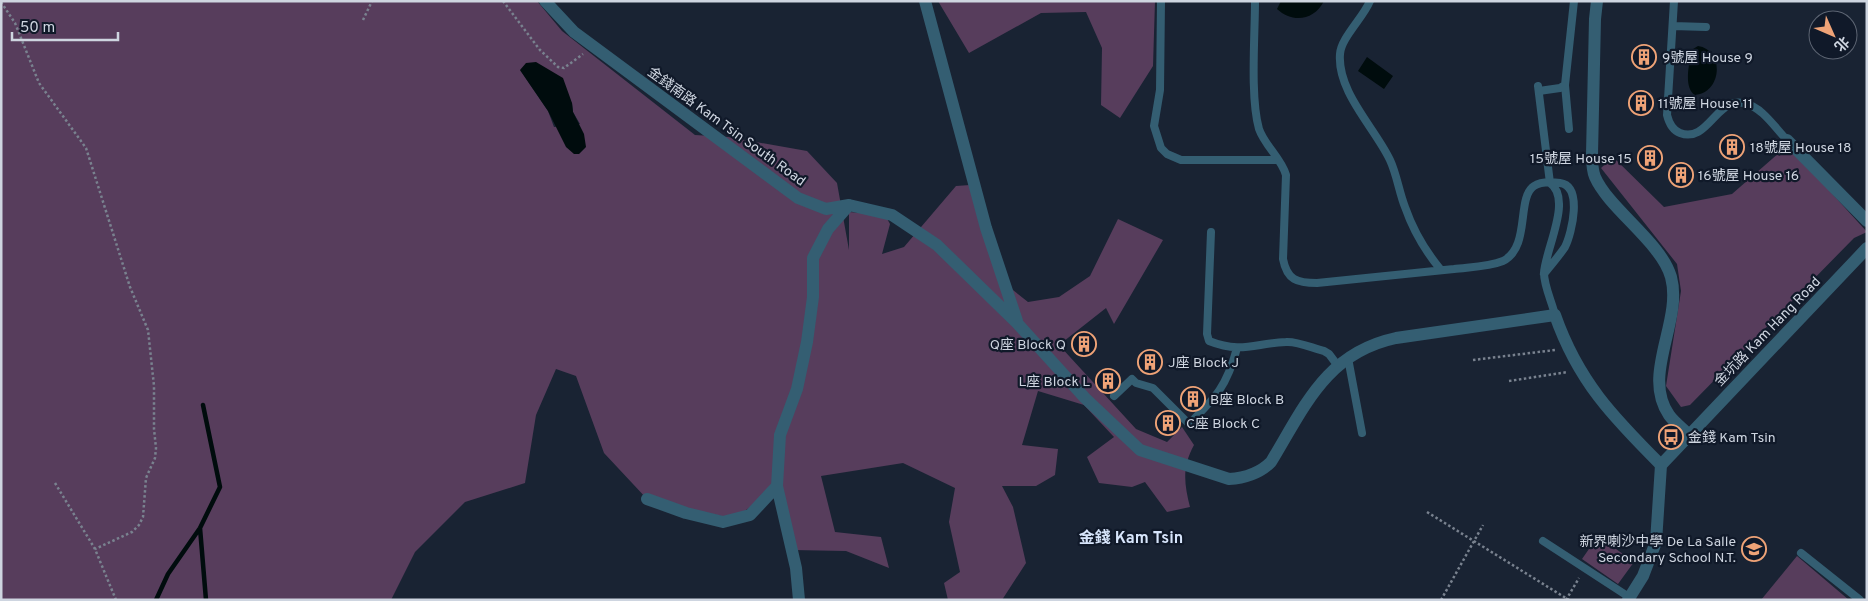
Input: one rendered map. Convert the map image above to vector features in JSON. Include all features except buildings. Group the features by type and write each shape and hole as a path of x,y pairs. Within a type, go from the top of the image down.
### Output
{"street":[{"name":"金錢南路 Kam Tsin South Road","path":"545,1 567,26 592,46 798,198 826,209 849,205 892,215 937,245 1018,323 1085,398 1140,450 1228,479 1242,478 1264,469 1326,375 1359,350 1377,342 1396,338 1555,315"},
{"path":"925,1 986,228 1018,323"},
{"path":"1597,1 1592,154 1594,176 1656,252 1670,274 1675,305 1660,360 1660,387 1669,415 1688,434"},
{"path":"1787,140 1867,221"},
{"path":"799,600 796,568 777,486 780,435 797,389 807,342 813,297 813,258 828,229 849,205"},
{"name":"金坑路 Kam Hang Road","path":"1661,465 1688,434 1867,248"},
{"path":"1555,315 1580,371 1594,392 1608,411 1661,465 1656,542 1649,564 1628,598"},
{"path":"647,499 686,513 723,522 750,515 777,486"}],"lane":[{"path":"1161,1 1160,90 1154,126 1161,148 1167,154 1180,160 1277,160"},
{"path":"1255,1 1257,118 1264,140 1286,176 1283,259 1285,270 1299,282 1317,283 1441,270 1503,260 1512,253 1519,241 1527,194 1532,187 1550,183 1561,183 1568,186 1574,203 1571,233 1565,247 1544,274"},
{"path":"1370,1 1366,13 1344,42 1340,52 1340,61 1354,104 1384,148 1411,223 1441,270"},
{"path":"1569,129 1565,84 1574,1"},
{"path":"1674,1 1667,115 1669,124 1676,131 1685,135 1694,134 1730,104 1740,102 1749,104 1757,109 1787,140"},
{"path":"1673,26 1706,27"},
{"path":"1555,315 1544,274 1559,203 1558,191 1550,183 1538,88 1560,88 1565,84"},
{"path":"1211,232 1207,339 1223,346 1237,348 1287,341 1324,350 1343,362 1362,433"},
{"path":"1114,396 1132,379 1136,383 1153,388 1189,424 1220,392 1232,368 1237,348"},
{"path":"1543,541 1628,598"},
{"path":"1801,553 1860,600"}],"path":[{"path":"363,20 372,1"},
{"path":"503,1 540,50 558,67 564,68 574,63 592,46"},
{"path":"1,2 15,23 39,83 86,148 128,280 148,330 154,386 156,448 155,458 146,478 143,517 139,525 132,532 95,549"},
{"path":"1473,360 1558,349"},
{"path":"1509,381 1570,372"},
{"path":"54,483 95,549 116,600"},
{"path":"1427,512 1567,600 1585,568"},
{"path":"1441,600 1483,525"}],"shaded area":[{"path":"1,1 537,1 562,31 695,135 728,137 807,151 837,183 849,250 849,212 885,215 890,224 882,254 904,247 956,186 970,185 1004,283 1028,302 1059,297 1090,276 1118,219 1163,240 1114,324 1106,308 1059,345 1136,429 1167,442 1182,427 1194,445 1187,461 1185,475 1190,507 1167,512 1145,482 1132,487 1099,483 1087,457 1114,437 1084,405 1038,391 1022,445 1058,449 1055,475 1036,486 1002,486 1013,507 1026,563 1002,600 948,600 944,583 960,572 949,522 955,488 903,463 821,476 835,532 881,537 889,568 846,551 792,550 777,487 734,519 647,499 604,453 576,376 556,369 536,415 525,483 465,502 415,552 391,600 1,600","holes":["520,70 572,103 573,112 580,124 554,127 548,111"]},
{"path":"938,1 1155,1 1153,66 1120,118 1101,105 1102,48 1086,12 1041,13 969,53"},
{"path":"1281,1 1324,1 1315,13 1302,18 1296,18 1277,9"},
{"path":"1698,46 1707,49 1713,55 1717,71 1711,87 1695,95 1689,87 1688,74 1693,49"},
{"path":"1367,57 1393,76 1384,89 1358,71"},
{"path":"536,62 563,78 572,103 573,112 584,134 586,147 579,154 574,154 566,147 548,111 520,70 526,63"},
{"path":"1788,145 1867,232 1854,238 1690,405 1681,407 1666,386 1681,291 1677,264 1601,168 1613,157 1664,207 1732,194"},
{"path":"1598,536 1634,562 1618,584 1582,559"},
{"path":"1797,556 1849,600 1761,600"}],"waterway":[{"path":"156,600 168,574 200,528 220,487 203,405"},
{"path":"200,528 206,600"}],"place":[{"name":"9號屋 House 9","path":"1644,57"},
{"name":"11號屋 House 11","path":"1641,103"},
{"name":"18號屋 House 18","path":"1732,147"},
{"name":"15號屋 House 15","path":"1650,158"},
{"name":"16號屋 House 16","path":"1681,175"},
{"name":"Q座 Block Q","path":"1084,344"},
{"name":"J座 Block J","path":"1150,362"},
{"name":"L座 Block L","path":"1108,381"},
{"name":"B座 Block B","path":"1193,399"},
{"name":"C座 Block C","path":"1168,423"},
{"name":"金錢 Kam Tsin","path":"1671,437"},
{"name":"新界喇沙中學 De La Salle Secondary School N.T.","path":"1754,549"}],"district":[{"name":"金錢 Kam Tsin","path":"1131,537"}]}
